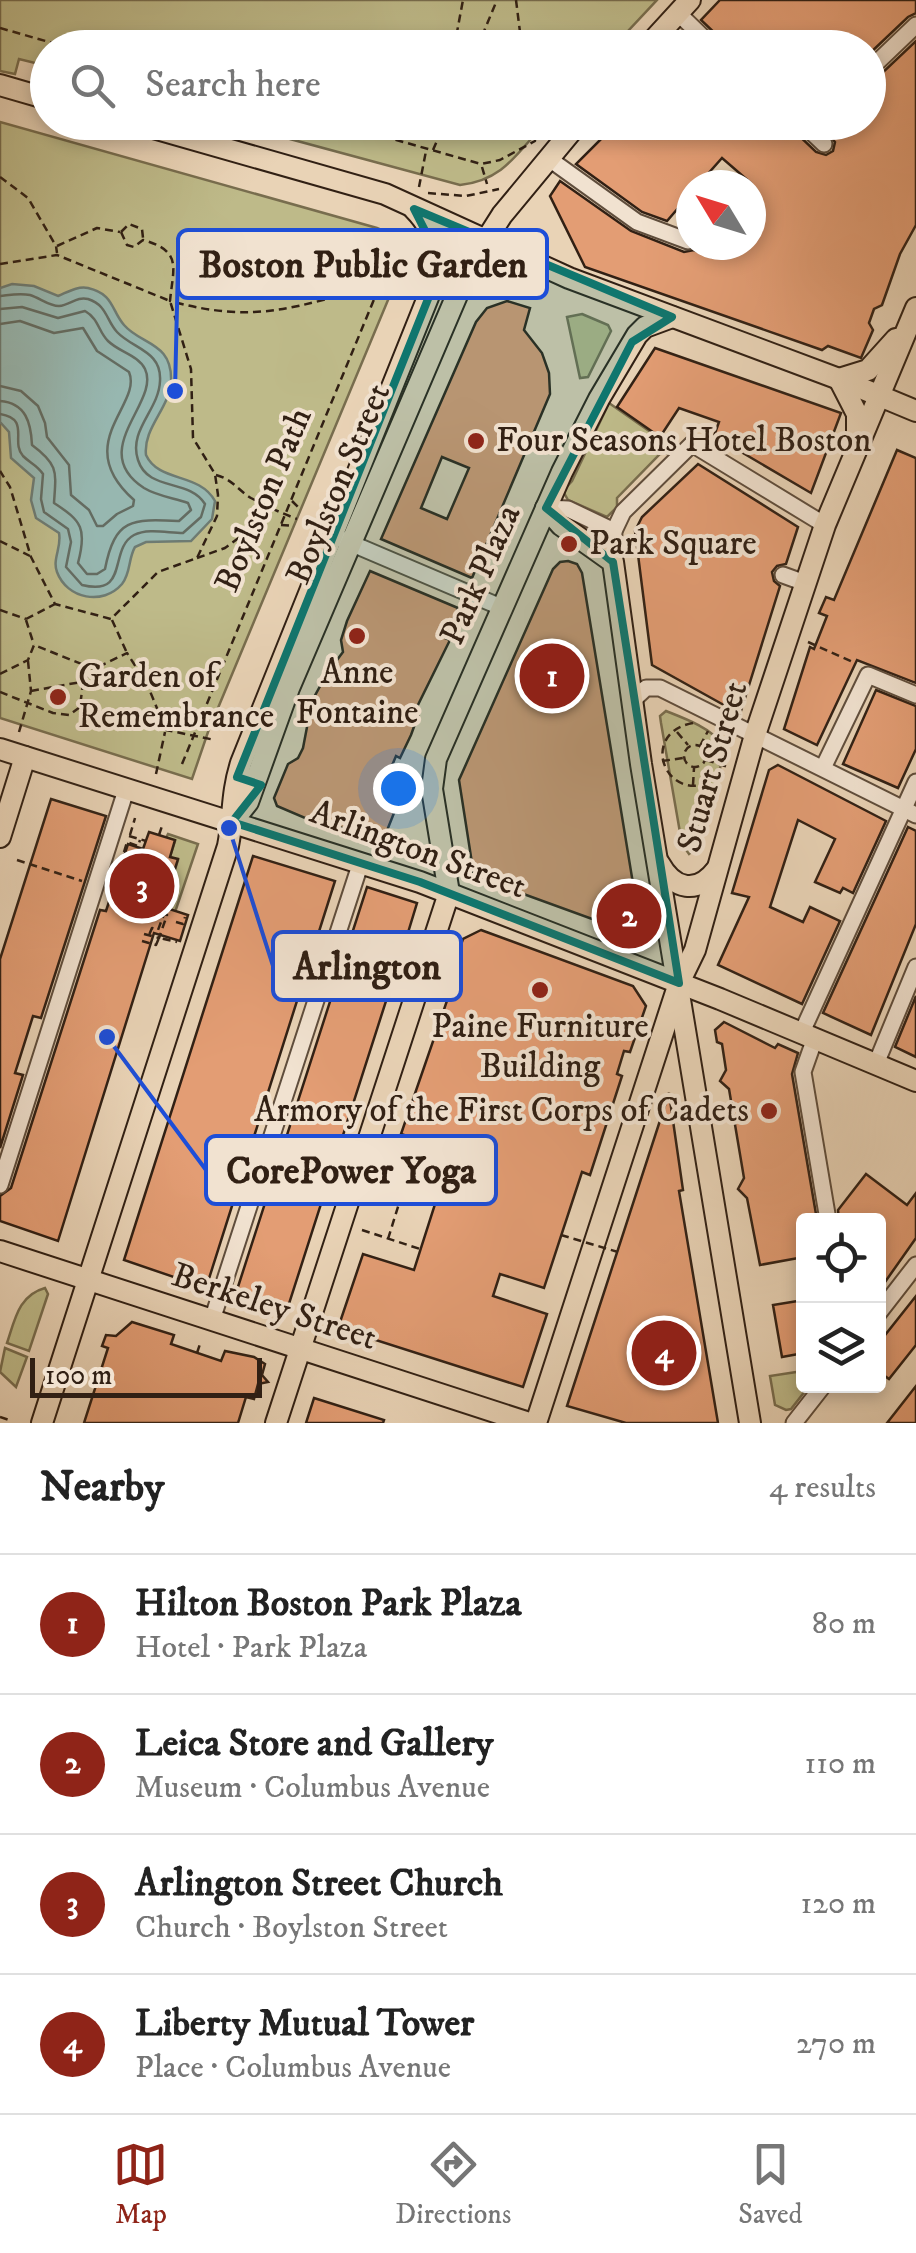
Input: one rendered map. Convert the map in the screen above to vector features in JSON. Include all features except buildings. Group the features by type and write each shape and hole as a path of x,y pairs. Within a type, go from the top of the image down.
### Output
{"main road":[{"path":"662,30 684,6"},
{"path":"0,86 30,94"},
{"path":"195,140 418,202 485,241 569,278 916,411"},
{"name":"Boylston Street","path":"342,540 485,241 528,183 542,149 554,140"},
{"name":"Boylston Street","path":"42,1423 228,846 231,794 246,780 342,540 437,275 438,256 418,202"},
{"path":"840,379 859,375 875,364 914,313"},
{"name":"Stuart Street","path":"536,1423 679,983 695,950 755,735 805,583 825,525 914,313"},
{"name":"Park Plaza","path":"449,892 432,789 433,769 590,416 632,342 645,328 672,317"},
{"path":"840,379 859,423 853,464"},
{"path":"546,508 561,524 613,562 687,1052 750,1423"},
{"name":"Arlington Street","path":"0,749 449,892 916,1081"},
{"path":"0,837 25,757"},
{"path":"658,862 672,881 687,888 702,885 717,868"},
{"path":"276,1423 449,892"},
{"name":"Berkeley Street","path":"0,1251 528,1423"}],"street":[{"path":"684,6 701,30"},
{"path":"886,53 916,25"},
{"path":"820,140 824,144"},
{"path":"542,149 637,222 676,238"},
{"path":"613,562 616,525 692,444 825,525"},
{"path":"546,508 568,509 616,525 636,527"},
{"path":"342,540 503,608"},
{"path":"783,575 805,583"},
{"path":"823,768 868,675 916,695"},
{"path":"632,702 646,688 660,688 910,812"},
{"path":"827,1213 803,1072 808,1035 910,812 916,782"},
{"path":"0,1185 126,790"},
{"path":"212,1320 361,862"},
{"path":"876,1064 916,967"},
{"path":"886,1304 916,1265"},
{"path":"794,1423 818,1393"}],"path":[{"path":"457,30 462,0"},
{"path":"484,30 496,0"},
{"path":"516,0 520,30"},
{"path":"0,28 30,37"},
{"path":"393,140 481,164 542,149 539,140"},
{"path":"432,152 437,140"},
{"path":"419,187 426,150"},
{"path":"481,164 487,184"},
{"path":"0,177 28,198 56,246 57,255"},
{"path":"418,202 430,192 466,196 528,183"},
{"path":"129,224 136,224 144,232 143,240 130,247 124,243 121,232 129,224"},
{"path":"56,246 97,228 121,232"},
{"path":"143,240 165,248 172,256 175,269 170,301 191,369 194,438 214,474 218,513 197,558"},
{"name":"Boylston Path","path":"182,764 380,285 395,252 404,246"},
{"path":"0,264 57,255 170,301 221,312 264,314 380,285"},
{"path":"343,356 350,359"},
{"path":"315,420 322,423"},
{"path":"0,471 10,487 31,557 56,604"},
{"path":"214,474 229,480 248,496 297,519"},
{"path":"292,476 299,479"},
{"path":"291,499 300,510"},
{"path":"111,618 158,572 225,548 275,510"},
{"path":"280,526 294,526"},
{"path":"0,541 31,557"},
{"path":"0,610 26,619 56,604 111,618"},
{"path":"237,613 243,615"},
{"path":"111,618 126,653 147,684 166,730 156,774"},
{"path":"19,732 31,691 28,660 34,645 26,619"},
{"path":"806,641 870,670 868,675"},
{"path":"34,645 94,669"},
{"path":"31,691 82,682 94,669 126,653"},
{"path":"0,674 28,660"},
{"path":"0,692 66,715 77,711 82,701 82,682"},
{"path":"700,746 710,727 692,723 675,730 666,740 662,761 668,775 693,786 712,782 728,768 706,760"},
{"path":"166,730 215,740"},
{"path":"675,730 689,746 705,750 706,760"},
{"path":"684,758 689,746"},
{"path":"662,761 684,758"},
{"path":"684,758 694,767"},
{"path":"694,767 706,760"},
{"path":"693,786 694,767"},
{"path":"135,818 130,836 143,841 138,846"},
{"path":"159,836 162,826"},
{"path":"17,860 77,880"},
{"path":"142,941 156,946 159,938 167,915 164,914 158,930 152,928 147,934 159,938 177,944 178,940"},
{"path":"176,922 183,924 185,917"},
{"path":"388,1239 416,1152 390,1144"},
{"path":"362,1230 420,1249"},
{"path":"561,1234 618,1252"},
{"path":"197,1353 201,1341"},
{"path":"0,1417 12,1422"}],"highlighted area":[{"path":"414,209 672,317 632,342 546,508 613,562 679,983 420,882 232,822 261,785 237,777 432,289 438,256"}],"shaded area":[{"path":"0,0 657,0 629,30 30,30 30,62 19,59 15,74 0,71"},
{"path":"0,122 30,130 30,140 64,140 377,228 399,238 408,252 208,732 192,779 0,718"},
{"path":"294,140 530,140 499,171 460,185"},
{"path":"582,314 608,325 611,331 588,377 580,378 567,317"},
{"path":"609,403 672,447 660,454 617,498 617,507 607,517 568,500 563,491 572,481"},
{"path":"666,711 710,733 720,743 722,752 713,795 694,850 689,854 682,844 661,723 660,716"},
{"path":"168,834 198,844 167,936 162,911 178,860 170,857 175,841 166,838"},
{"path":"45,1288 48,1294 29,1351 7,1343 24,1302"},
{"path":"5,1348 27,1357 16,1387 0,1372"},
{"path":"796,1372 796,1393 804,1393 791,1409 775,1405 770,1376"}],"water":[{"path":"12,284 34,286 58,296 80,288 103,294 131,332 161,352 167,359 171,382 148,436 146,455 160,470 199,486 215,501 212,519 191,541 146,542 135,547 125,580 105,595 86,596 62,581 56,567 59,533 36,518 31,500 34,478 11,458 9,432 0,422 0,288"}],"place":[{"name":"Boston Public Garden","path":"175,391"},
{"name":"Four Seasons Hotel Boston","path":"476,441"},
{"name":"Park Square","path":"569,544"},
{"name":"Anne Fontaine","path":"357,636"},
{"name":"Hilton Boston Park Plaza","path":"552,676"},
{"name":"Garden of Remembrance","path":"58,697"},
{"name":"Arlington","path":"229,828"},
{"name":"Arlington Street Church","path":"142,886"},
{"name":"Leica Store and Gallery","path":"629,916"},
{"name":"Paine Furniture Building","path":"540,990"},
{"name":"CorePower Yoga","path":"107,1037"},
{"name":"Armory of the First Corps of Cadets","path":"769,1111"},
{"name":"Liberty Mutual Tower","path":"664,1353"}]}
